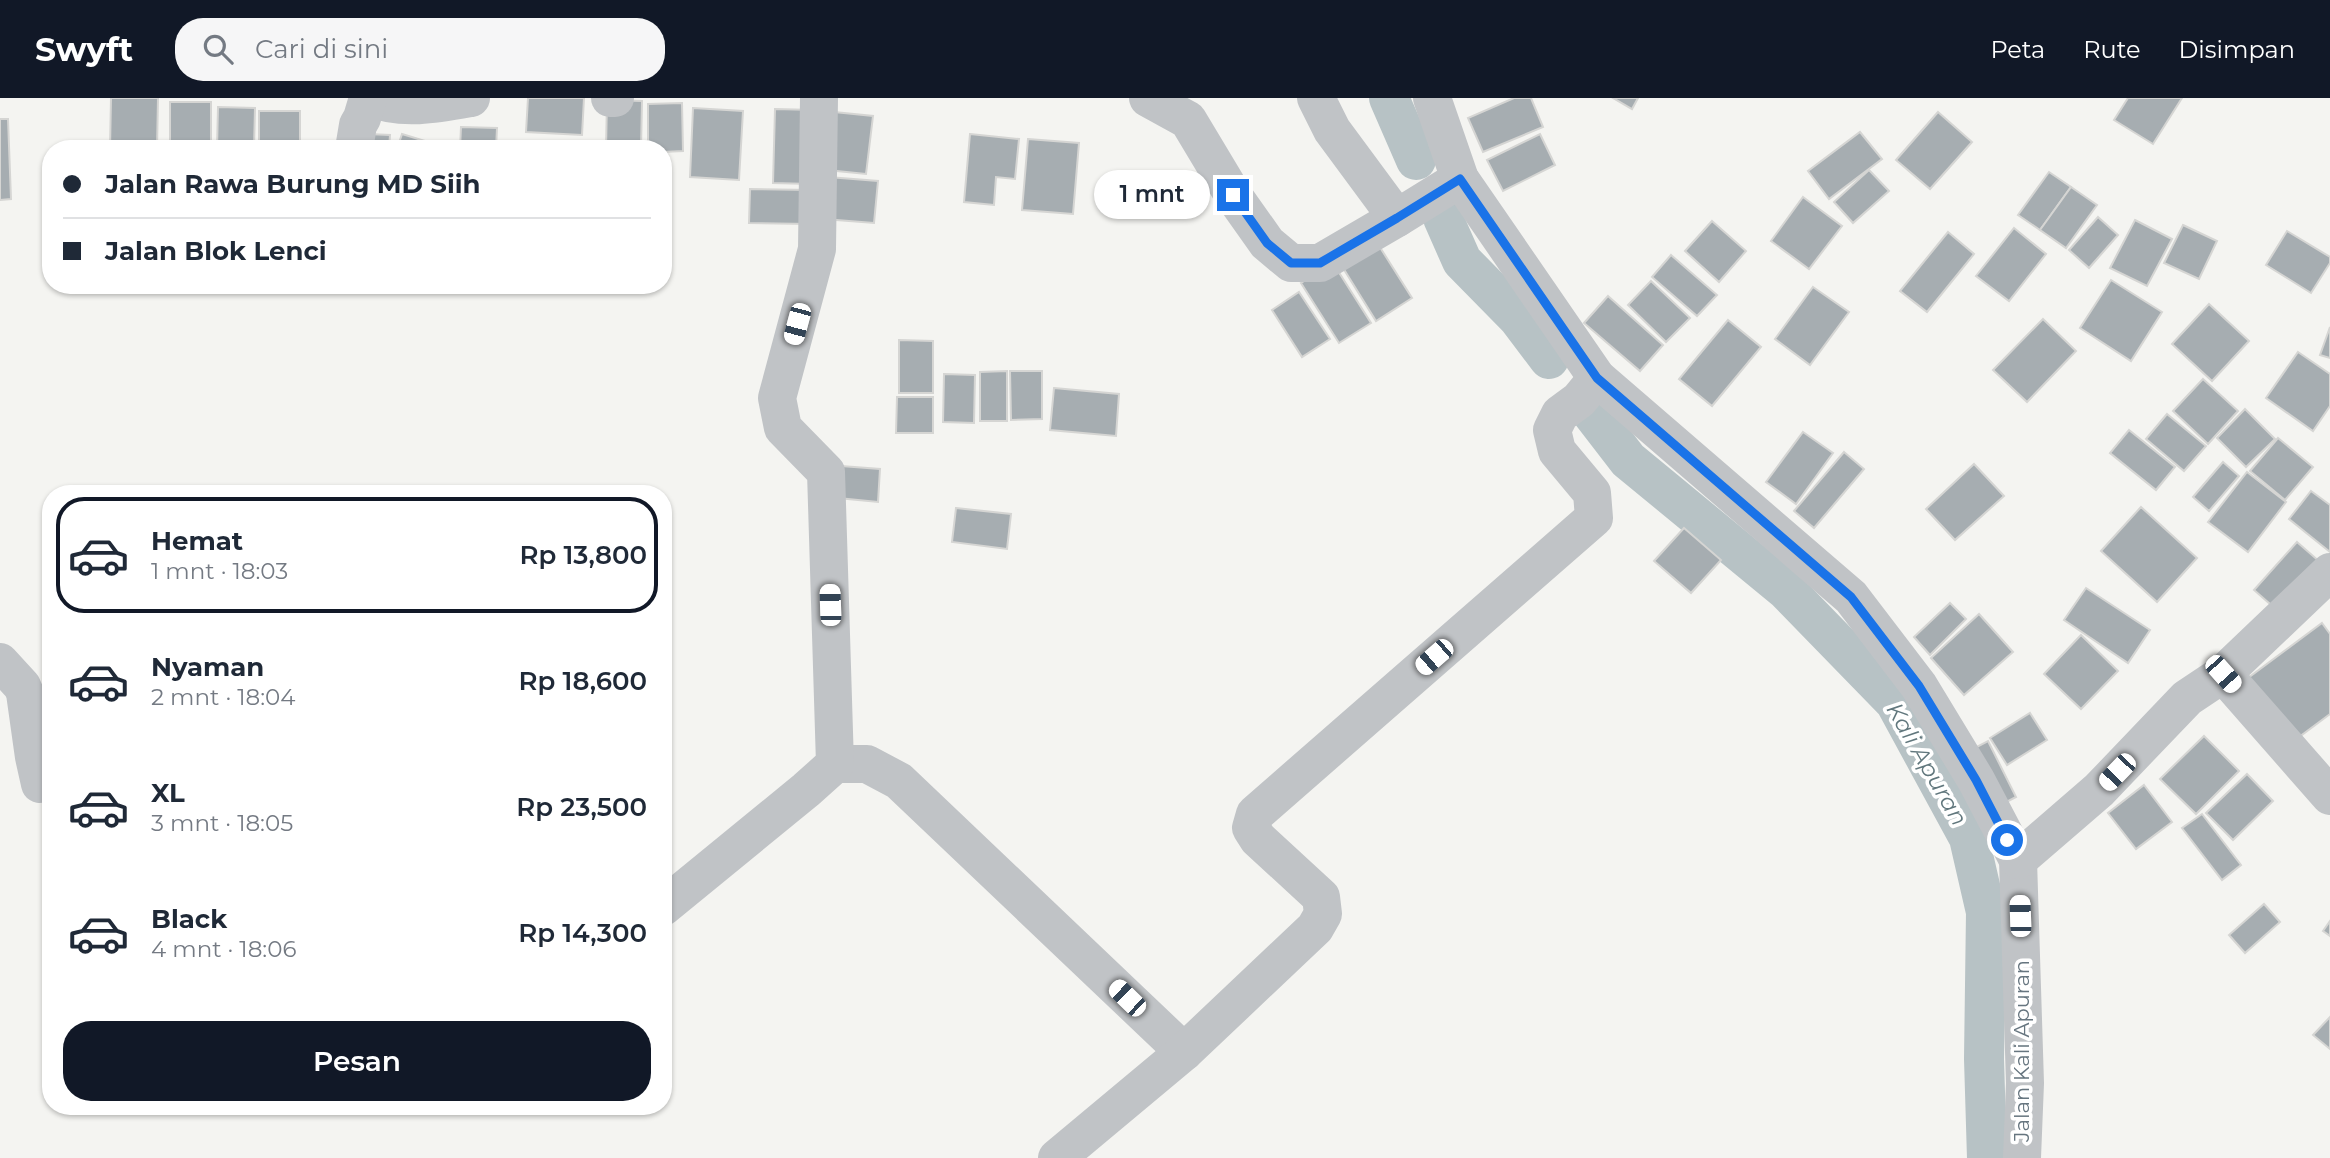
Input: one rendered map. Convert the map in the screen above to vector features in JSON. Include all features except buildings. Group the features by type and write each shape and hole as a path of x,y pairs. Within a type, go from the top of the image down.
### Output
{"street":[{"path":"356,140 358,125 369,98 382,103 428,106 471,98"},
{"path":"819,98 817,249 777,398 783,428 825,472 835,764"},
{"path":"1148,98 1188,120 1233,195 1267,243 1291,263 1320,263 1460,179"},
{"path":"1316,98 1332,130 1397,218"},
{"path":"1432,98 1460,179 1597,378 1851,597 1919,686 1976,780 2018,860 2099,790 2187,698 2223,674 2330,572"},
{"path":"1057,1158 1184,1052 1315,928 1323,914 1321,897 1258,839 1251,828 1255,814 1594,518 1592,493 1557,451 1552,430 1560,414 1579,400 1597,378"},
{"path":"0,662 25,693 40,784"},
{"path":"2223,674 2330,796"},
{"path":"672,900 835,764 867,764 900,781 1184,1052"},
{"name":"Jalan Kali Apuran","path":"2018,860 2025,1083 2022,1158"}],"waterway":[{"name":"Kali Apuran","path":"1389,98 1416,160"},
{"path":"1443,218 1462,261 1518,318 1549,359"},
{"name":"Kali Apuran","path":"1591,412 1628,460 1786,590 1895,702 1969,838 1986,912 1984,1059 1987,1158"}],"route":[{"path":"1233,195 1267,243 1291,263 1320,263 1460,179 1597,378 1851,597 1919,686 1976,780 2007,840"}]}
